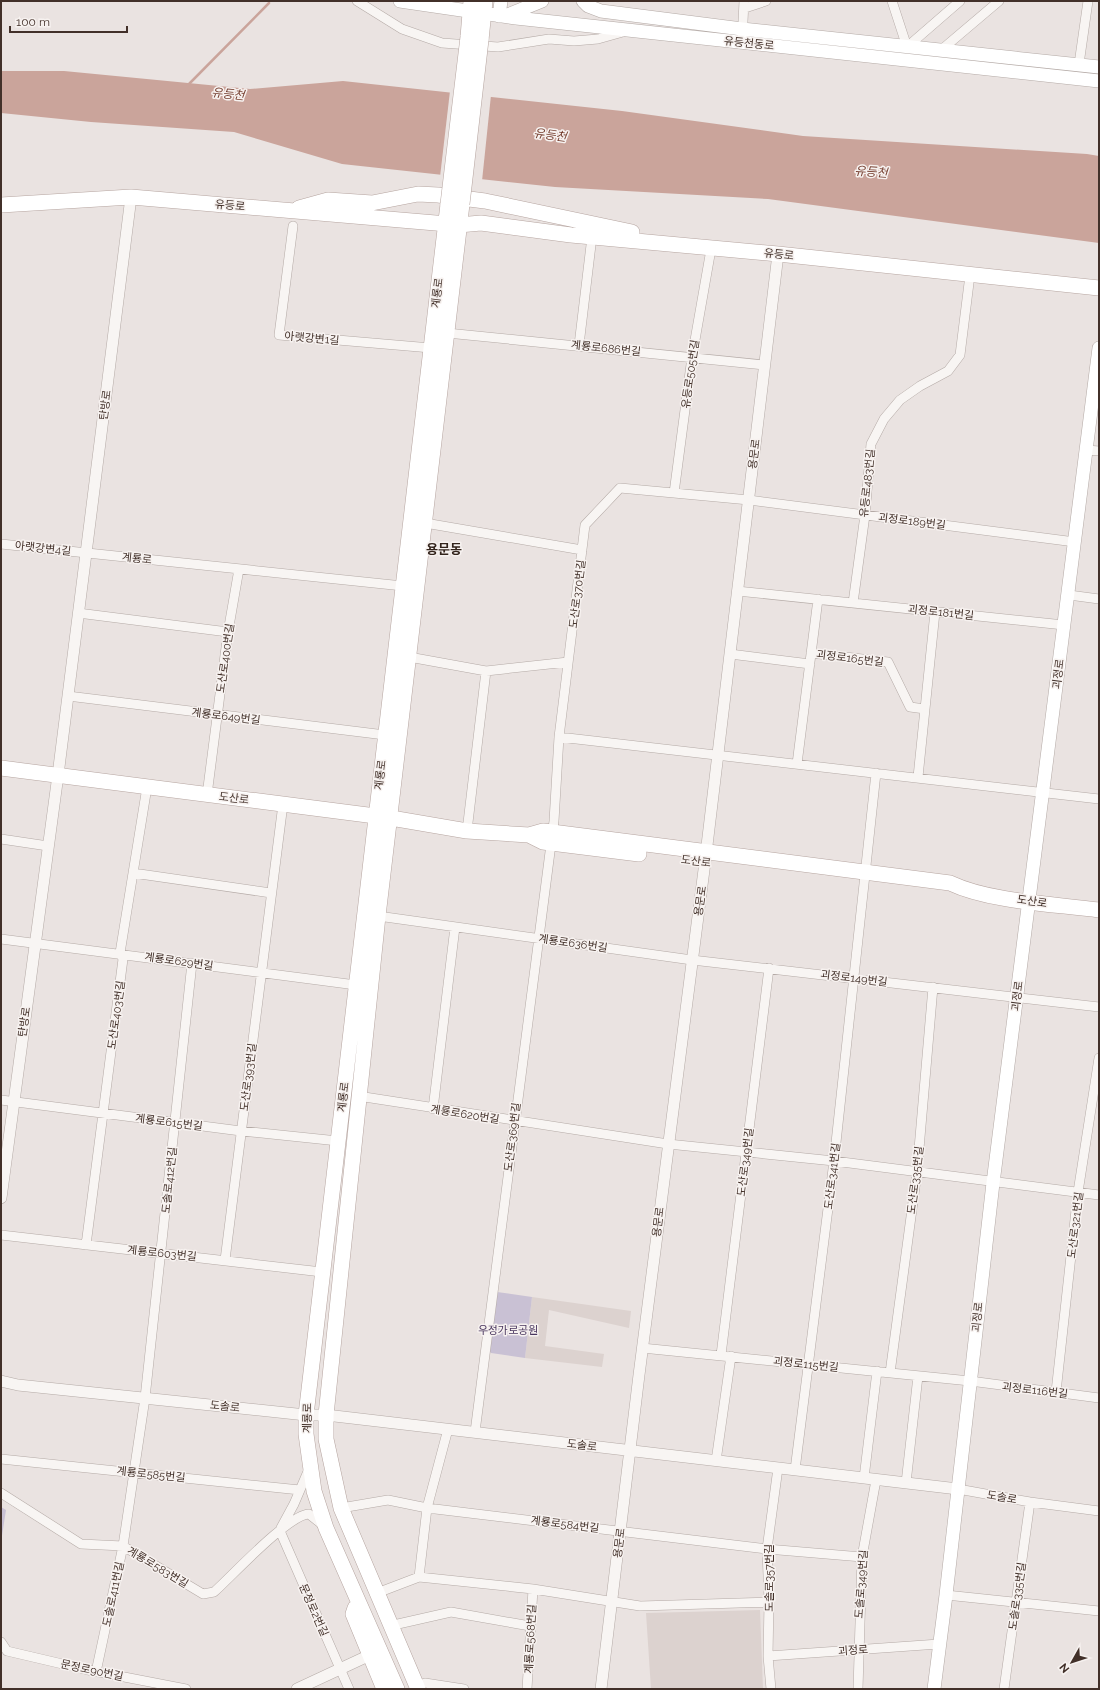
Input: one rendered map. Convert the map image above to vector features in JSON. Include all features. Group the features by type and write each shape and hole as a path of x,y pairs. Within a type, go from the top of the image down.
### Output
{"main road":[{"name":"유등천동로","path":"400,1 470,6 502,16 630,30 907,47 1099,67"},
{"path":"501,1 502,16 542,1"},
{"name":"유등천동로","path":"583,1 588,6 601,10 742,36 1099,81"},
{"name":"계룡로","path":"397,1689 326,1528 314,1491 306,1434 306,1414 431,348 455,204 474,38 470,6"},
{"path":"290,210 328,200 372,203 418,194 438,194 485,201 638,233 664,243"},
{"name":"유등로","path":"1,205 131,197 452,224 481,223 571,235 664,243 778,259 793,264 1099,297"},
{"name":"계룡로","path":"423,1687 379,1599 341,1508 326,1439 326,1414 378,916 391,818 447,333 452,224"},
{"name":"유등로","path":"452,224 484,234 591,245 710,256 778,259 1099,288"},
{"name":"괴정로","path":"934,1689 993,1183 1028,901 1069,595 1074,542 1093,451 1099,348"},
{"name":"도산로","path":"1,768 391,818 467,831 529,835 543,831 552,837 706,857 865,877 950,883 966,890 1028,901 1099,910"},
{"path":"358,1599 353,1614 384,1689"},
{"name":"계룡로","path":"379,1599 392,1612 423,1687"}],"street":[{"path":"357,1 402,29 442,43 498,47 549,39 574,41 598,38 630,30"},
{"path":"742,36 745,5 766,1"},
{"path":"892,1 907,47 960,1"},
{"path":"940,51 1000,1"},
{"path":"1079,64 1088,1"},
{"name":"탄방로","path":"1,1198 58,775 131,197"},
{"name":"아랫강변1길","path":"293,226 279,336 431,348"},
{"path":"579,345 591,245"},
{"name":"유등로505번길","path":"674,493 692,357 710,256"},
{"name":"용문로","path":"602,1689 642,1348 706,857 717,755 778,259"},
{"name":"유등로483번길","path":"853,603 871,444 884,419 900,400 920,386 948,371 960,355 969,283"},
{"name":"계룡로686번길","path":"447,333 579,345 765,365"},
{"name":"도산로370번길","path":"552,837 559,737 585,525 620,488 748,500"},
{"name":"괴정로189번길","path":"748,500 1074,542"},
{"path":"425,523 582,550"},
{"name":"아랫강변4길","path":"1,544 86,552"},
{"name":"계룡로","path":"86,552 403,586"},
{"name":"도산로400번길","path":"207,795 228,632 239,569"},
{"name":"괴정로181번길","path":"737,591 1064,625"},
{"path":"1069,595 1099,599"},
{"path":"811,653 818,599"},
{"path":"918,777 934,612"},
{"path":"78,613 228,632"},
{"name":"괴정로165번길","path":"797,764 811,653 888,662 910,707 925,709"},
{"path":"730,654 810,664"},
{"path":"410,657 486,671 568,662"},
{"path":"467,831 486,671"},
{"name":"계룡로649번길","path":"68,696 385,735"},
{"path":"559,737 1099,798"},
{"path":"865,877 876,773"},
{"name":"도산로403번길","path":"86,1245 123,959 120,953 148,787"},
{"name":"도산로393번길","path":"225,1260 282,804"},
{"name":"도산로369번길","path":"475,1432 514,1121 552,837"},
{"path":"1,840 48,846"},
{"path":"133,873 271,893"},
{"name":"도산로341번길","path":"795,1470 834,1161 865,877"},
{"name":"계룡로636번길","path":"378,916 692,960"},
{"path":"433,1109 455,927"},
{"name":"계룡로629번길","path":"1,939 120,953 261,974 356,985"},
{"name":"괴정로149번길","path":"692,960 1016,996 1099,1007"},
{"name":"도솔로412번길","path":"145,1398 192,963"},
{"name":"도산로349번길","path":"721,1355 769,968"},
{"name":"도산로335번길","path":"890,1373 917,1172 933,987"},
{"name":"도산로321번길","path":"1056,1392 1078,1192 1099,1058"},
{"name":"계룡로620번길","path":"358,1096 433,1109 668,1144 834,1161 993,1183 1078,1192 1099,1196"},
{"name":"계룡로615번길","path":"1,1100 242,1131 338,1141"},
{"name":"계룡로603번길","path":"1,1235 322,1272"},
{"name":"괴정로115번길","path":"642,1348 970,1381"},
{"path":"716,1461 731,1356"},
{"path":"864,1478 877,1371"},
{"path":"906,1483 918,1376"},
{"name":"도솔로","path":"1,1381 18,1385 145,1398 306,1414 326,1414 958,1489 1030,1502 1099,1510"},
{"name":"괴정로116번길","path":"970,1381 1099,1398"},
{"name":"도솔로411번길","path":"96,1672 123,1546 145,1398"},
{"path":"419,1577 427,1508 448,1429"},
{"name":"계룡로585번길","path":"1,1459 300,1490"},
{"name":"계룡로583번길","path":"280,1531 300,1490 310,1464"},
{"name":"도솔로357번길","path":"771,1689 768,1656 768,1549 778,1468"},
{"name":"도솔로349번길","path":"858,1689 862,1557 876,1480"},
{"name":"계룡로583번길","path":"1,1493 81,1544 123,1546 203,1594 214,1592 280,1531 304,1515 309,1514 326,1528"},
{"name":"계룡로584번길","path":"341,1508 388,1500 427,1508 768,1549 862,1557"},
{"name":"도솔로335번길","path":"1004,1689 1030,1502"},
{"name":"문정로2번길","path":"280,1531 349,1689"},
{"path":"379,1599 419,1577 533,1589 640,1606 769,1602"},
{"name":"계룡로568번길","path":"527,1689 533,1589"},
{"path":"946,1595 1099,1611"},
{"path":"398,1624 451,1612 530,1626"},
{"path":"1,1642 4,1653"},
{"name":"괴정로","path":"768,1656 939,1644"},
{"name":"문정로90번길","path":"4,1653 186,1689"},
{"path":"296,1689 370,1655"},
{"path":"423,1687 464,1689"}],"shaded area":[{"path":"532,1297 631,1311 629,1328 549,1310 545,1346 604,1354 602,1367 525,1358"},
{"path":"760,1610 763,1689 651,1689 646,1613"}],"green space":[{"name":"우정가로공원","path":"497,1292 532,1297 525,1358 491,1353 485,1344"},
{"path":"1,1507 6,1510 1,1542"}],"water":[{"name":"유등천","path":"1,71 64,71 250,89 343,81 622,111 803,136 1087,154 1099,156 1099,243 768,199 555,187 342,164 234,132 91,122 1,113"}],"pier":[{"path":"450,91 491,95 482,181 440,177"}],"waterway":[{"path":"188,85 269,3"}],"district":[{"name":"용문동","path":"444,549"}]}
